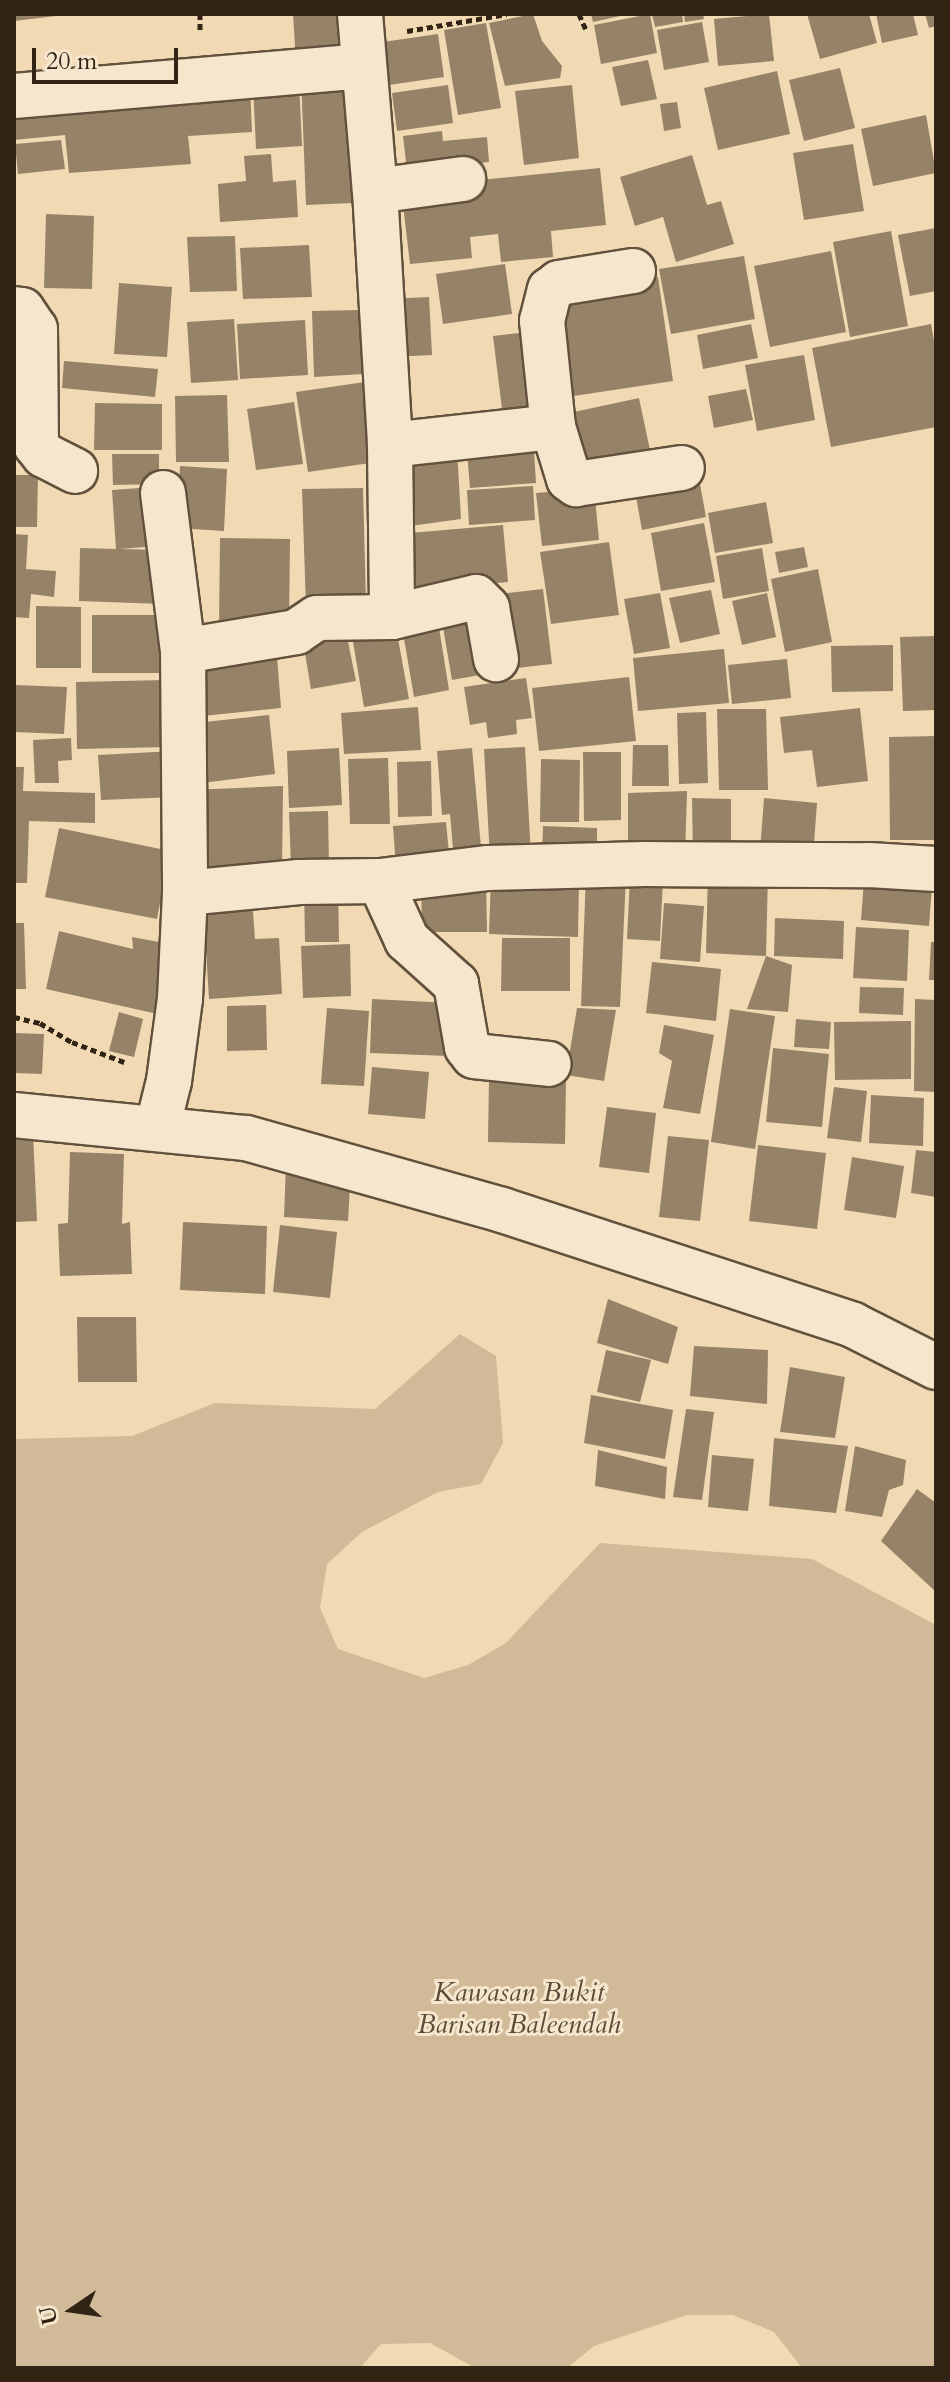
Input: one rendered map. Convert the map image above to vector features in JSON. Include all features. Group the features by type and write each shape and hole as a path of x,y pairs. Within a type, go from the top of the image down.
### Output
{"street":[{"path":"14,96 362,39 375,191 390,445 392,617"},
{"path":"375,191 463,179"},
{"path":"633,271 559,283 550,290 542,321 553,427 569,479 576,484 682,468"},
{"path":"14,309 22,310 35,329 36,445 44,455 75,471"},
{"path":"390,445 553,427"},
{"path":"157,1129 169,1081 180,999 185,893 183,651 163,493"},
{"path":"183,651 296,632 317,618 392,617 476,597 487,608 496,659"},
{"path":"185,893 299,882 380,881 488,868 645,864 869,865 936,869"},
{"path":"380,881 407,940 456,984 467,1047 474,1056 549,1064"},
{"path":"14,1115 246,1138 502,1210 853,1325 936,1367"}],"path":[{"path":"362,39 507,14"},
{"path":"579,14 586,30"},
{"path":"14,1017 40,1023 72,1042 169,1081"}],"green space":[{"name":"Kawasan Bukit Barisan Baleendah","path":"460,1334 496,1356 503,1443 481,1484 438,1492 362,1532 327,1564 320,1608 338,1649 424,1678 468,1665 506,1643 600,1543 812,1559 936,1625 936,2368 802,2368 774,2332 733,2315 687,2315 594,2346 567,2368 475,2368 430,2343 381,2344 360,2368 14,2368 14,1439 132,1436 215,1403 375,1409"}],"building":[{"path":"14,14 56,14 56,16 14,21"},
{"path":"293,14 337,14 340,58 296,61"},
{"path":"533,14 542,41 562,66 560,78 505,86 489,23"},
{"path":"591,14 625,14 625,15 593,22"},
{"path":"650,14 657,53 601,64 594,25"},
{"path":"652,14 682,14 683,22 655,27"},
{"path":"684,14 703,14 704,19 685,22"},
{"path":"769,14 774,61 718,66 714,19"},
{"path":"807,14 869,14 877,43 820,59"},
{"path":"876,14 913,14 918,35 882,43"},
{"path":"925,14 936,14 936,26 929,28"},
{"path":"702,22 709,62 664,70 657,30"},
{"path":"486,23 501,108 458,115 444,30"},
{"path":"438,34 444,77 389,85 383,42"},
{"path":"648,60 657,99 621,106 612,67"},
{"path":"840,68 855,128 804,141 789,80"},
{"path":"777,71 790,134 718,150 704,88"},
{"path":"347,75 352,203 306,205 301,76"},
{"path":"299,82 302,146 256,149 253,85"},
{"path":"250,85 252,132 188,136 191,164 69,173 65,135 14,140 14,103"},
{"path":"448,85 453,123 397,131 392,93"},
{"path":"572,85 579,158 524,165 515,91"},
{"path":"677,102 681,128 664,131 660,104"},
{"path":"926,115 936,173 873,186 861,129"},
{"path":"442,131 443,141 487,137 489,162 407,171 403,136"},
{"path":"61,140 65,169 18,174 15,144"},
{"path":"853,144 864,211 804,220 793,153"},
{"path":"271,154 273,182 296,180 298,217 220,222 218,184 246,181 244,156"},
{"path":"692,155 707,205 721,201 734,244 676,262 663,217 635,226 620,177"},
{"path":"600,168 606,225 551,231 553,257 501,262 498,234 470,237 472,258 410,264 401,188"},
{"path":"46,214 94,216 92,289 44,288"},
{"path":"936,228 936,291 910,296 898,235"},
{"path":"891,231 908,326 850,337 833,242"},
{"path":"235,236 237,291 190,292 187,237"},
{"path":"309,245 312,297 243,299 240,248"},
{"path":"831,251 846,332 770,347 754,266"},
{"path":"744,256 755,319 671,334 659,269"},
{"path":"505,264 512,314 443,324 436,274"},
{"path":"658,277 673,381 567,397 552,292"},
{"path":"119,283 172,287 167,357 114,354"},
{"path":"429,297 432,355 390,357 388,299"},
{"path":"360,310 362,374 314,377 312,311"},
{"path":"234,319 238,380 191,383 187,322"},
{"path":"305,320 308,375 240,379 237,324"},
{"path":"751,324 758,358 703,369 697,335"},
{"path":"931,324 936,352 936,427 831,447 812,348"},
{"path":"536,331 544,413 503,417 493,336"},
{"path":"804,355 815,420 757,431 745,365"},
{"path":"64,361 158,369 155,397 62,388"},
{"path":"365,382 377,462 308,472 296,392"},
{"path":"746,389 753,420 714,428 708,396"},
{"path":"227,395 229,462 176,462 175,396"},
{"path":"639,398 651,455 571,472 560,415"},
{"path":"294,402 303,464 256,470 247,409"},
{"path":"95,403 162,404 162,450 94,450"},
{"path":"533,434 536,483 470,488 466,440"},
{"path":"457,449 461,519 403,527 394,457"},
{"path":"112,454 159,454 159,484 113,485"},
{"path":"180,466 227,469 224,531 177,528"},
{"path":"697,468 706,517 642,530 633,480"},
{"path":"14,475 38,475 37,527 14,527"},
{"path":"533,486 535,520 469,525 467,490"},
{"path":"154,487 158,546 119,549 164,550 163,604 79,601 80,548 116,549 112,490"},
{"path":"363,488 366,604 306,606 302,489"},
{"path":"594,488 599,540 542,546 536,493"},
{"path":"766,502 773,543 715,553 708,513"},
{"path":"704,523 715,582 661,591 651,533"},
{"path":"503,525 508,582 403,591 398,534"},
{"path":"14,534 28,535 26,569 56,571 54,597 31,594 29,618 14,617"},
{"path":"220,538 290,539 289,628 219,627"},
{"path":"609,542 619,615 551,624 540,552"},
{"path":"804,547 808,567 779,573 775,552"},
{"path":"762,548 769,591 723,599 716,556"},
{"path":"818,569 832,642 785,652 771,579"},
{"path":"543,589 552,664 499,670 491,595"},
{"path":"711,590 720,634 680,643 669,598"},
{"path":"660,593 670,648 634,654 624,599"},
{"path":"767,593 776,637 742,645 732,601"},
{"path":"479,604 491,673 452,680 440,610"},
{"path":"36,606 81,607 81,668 36,668"},
{"path":"92,615 166,615 166,673 92,673"},
{"path":"437,615 449,690 414,697 401,621"},
{"path":"344,622 356,681 311,689 301,629"},
{"path":"395,622 409,699 364,707 351,630"},
{"path":"936,636 936,710 903,711 900,637"},
{"path":"893,645 893,691 832,692 831,646"},
{"path":"724,649 729,703 638,711 633,658"},
{"path":"277,656 281,708 203,716 197,664"},
{"path":"787,659 791,698 732,704 728,665"},
{"path":"629,677 636,741 539,751 532,688"},
{"path":"526,678 532,718 516,720 517,734 488,738 486,722 470,725 464,687"},
{"path":"166,680 168,747 77,749 76,682"},
{"path":"14,685 67,687 64,734 14,732"},
{"path":"418,707 421,750 344,754 341,713"},
{"path":"860,708 868,781 817,787 812,750 784,753 780,717"},
{"path":"717,709 766,709 768,790 719,790"},
{"path":"706,712 708,783 679,784 677,713"},
{"path":"269,715 275,774 202,783 195,723"},
{"path":"936,736 936,840 890,840 889,737"},
{"path":"71,738 72,760 58,761 59,783 35,783 33,740"},
{"path":"633,745 668,745 669,786 632,786"},
{"path":"525,747 531,856 490,858 484,749"},
{"path":"339,748 342,805 289,808 287,751"},
{"path":"472,748 482,858 454,860 450,814 442,815 437,751"},
{"path":"174,751 176,797 101,800 98,755"},
{"path":"583,752 621,752 621,820 584,821"},
{"path":"388,758 390,824 350,824 348,759"},
{"path":"541,759 580,760 579,822 540,822"},
{"path":"431,761 432,816 398,817 397,762"},
{"path":"14,767 24,767 23,791 95,793 95,823 29,821 27,883 14,883"},
{"path":"283,786 282,872 194,881 190,790"},
{"path":"687,791 685,858 628,858 628,793"},
{"path":"692,798 731,799 731,857 693,857"},
{"path":"764,798 817,803 813,856 760,851"},
{"path":"328,811 329,866 291,867 289,812"},
{"path":"446,822 450,864 396,868 393,826"},
{"path":"543,826 597,828 597,858 542,857"},
{"path":"59,828 170,851 157,919 45,897"},
{"path":"865,868 933,874 929,926 861,920"},
{"path":"708,871 768,873 766,956 706,953"},
{"path":"586,874 626,876 620,1007 581,1006"},
{"path":"491,877 579,880 578,937 489,934"},
{"path":"630,877 663,878 660,941 627,939"},
{"path":"421,879 486,879 487,932 422,932"},
{"path":"304,885 338,885 339,942 305,942"},
{"path":"252,899 255,939 279,938 282,994 209,999 203,902"},
{"path":"664,903 704,906 700,962 660,959"},
{"path":"775,918 844,921 843,959 774,956"},
{"path":"14,923 24,923 26,989 14,989"},
{"path":"856,927 909,930 907,981 853,978"},
{"path":"59,931 133,949 132,937 175,945 162,1015 46,989"},
{"path":"502,938 570,938 570,991 501,991"},
{"path":"931,942 936,942 936,980 929,980"},
{"path":"350,944 351,996 303,998 301,946"},
{"path":"766,956 792,965 788,1012 747,1009"},
{"path":"652,962 721,969 716,1021 646,1013"},
{"path":"860,987 904,988 903,1015 859,1013"},
{"path":"372,999 450,1003 448,1056 370,1053"},
{"path":"915,999 936,1000 936,1092 914,1091"},
{"path":"266,1005 267,1050 227,1051 227,1006"},
{"path":"327,1008 369,1011 364,1086 321,1084"},
{"path":"577,1008 616,1010 604,1081 566,1075"},
{"path":"730,1009 775,1016 755,1149 711,1142"},
{"path":"119,1012 143,1019 134,1057 109,1051"},
{"path":"796,1019 831,1022 829,1049 794,1047"},
{"path":"911,1021 911,1079 835,1080 834,1022"},
{"path":"664,1025 714,1035 700,1114 663,1108 672,1061 659,1053"},
{"path":"14,1033 44,1034 42,1074 14,1073"},
{"path":"773,1048 829,1054 822,1127 766,1122"},
{"path":"372,1067 429,1072 425,1119 368,1114"},
{"path":"489,1077 566,1079 565,1144 488,1142"},
{"path":"834,1087 867,1091 861,1142 827,1138"},
{"path":"871,1095 924,1098 923,1146 869,1143"},
{"path":"607,1107 656,1113 649,1173 599,1167"},
{"path":"33,1133 37,1221 14,1222 14,1134"},
{"path":"668,1136 709,1140 700,1221 659,1217"},
{"path":"758,1145 826,1153 817,1229 749,1221"},
{"path":"916,1150 936,1152 936,1197 911,1193"},
{"path":"70,1152 124,1154 122,1224 130,1222 132,1274 60,1276 58,1224 68,1223"},
{"path":"852,1157 904,1166 896,1218 844,1210"},
{"path":"286,1165 351,1169 348,1221 284,1217"},
{"path":"183,1222 267,1226 265,1294 180,1290"},
{"path":"280,1225 337,1232 330,1298 273,1292"},
{"path":"608,1299 678,1327 668,1364 597,1343"},
{"path":"77,1317 136,1317 137,1382 78,1382"},
{"path":"694,1346 768,1350 767,1404 690,1396"},
{"path":"606,1350 651,1360 640,1402 597,1392"},
{"path":"790,1367 845,1377 835,1438 780,1432"},
{"path":"591,1395 673,1410 665,1459 584,1443"},
{"path":"686,1409 714,1412 702,1500 673,1497"},
{"path":"774,1438 848,1446 836,1513 769,1506"},
{"path":"855,1446 906,1460 903,1485 889,1490 882,1517 845,1511"},
{"path":"598,1450 667,1467 665,1499 595,1486"},
{"path":"712,1455 754,1459 748,1511 708,1507"},
{"path":"917,1489 936,1503 936,1592 881,1541"}]}
